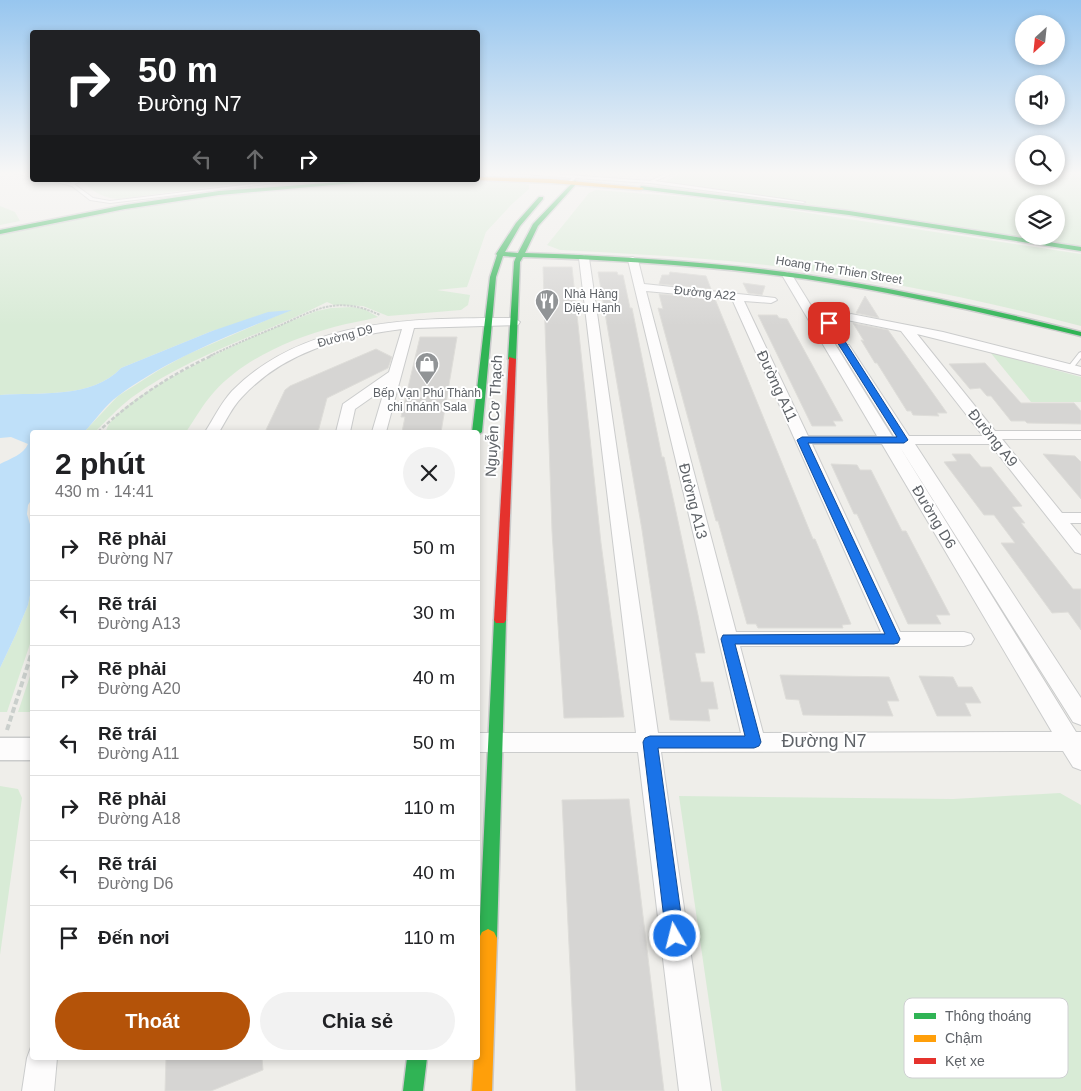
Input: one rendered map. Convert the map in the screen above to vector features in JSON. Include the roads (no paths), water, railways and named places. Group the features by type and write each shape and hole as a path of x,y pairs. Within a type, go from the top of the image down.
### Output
{"street":[{"path":"0,232 39,224"},
{"name":"Nguyễn Cơ Thạch","path":"477,430 493,277 499,254 517,224"},
{"name":"Nguyễn Cơ Thạch","path":"482,1091 486,743 517,262 538,224"},
{"path":"919,224 1081,249"},
{"name":"Hoang The Thien Street","path":"499,254 714,266 793,276 901,293 1081,334"},
{"path":"584,258 695,1091"},
{"name":"Đường A13","path":"633,260 754,742"},
{"name":"Đường D6","path":"793,276 892,435 1077,747"},
{"name":"Đường A22","path":"640,286 770,300"},
{"name":"Đường A11","path":"736,296 894,639"},
{"path":"851,318 990,347 1076,369"},
{"name":"Đường D9","path":"213,430 236,394 259,374 275,363 335,337 366,330 409,324 514,322"},
{"path":"380,430 409,324"},
{"name":"Đường A9","path":"905,328 1081,548"},
{"path":"344,430 348,407 394,375"},
{"name":"Đường D6","path":"892,435 1081,716"},
{"path":"800,436 1081,435"},
{"path":"1058,518 1081,518"},
{"path":"728,639 964,640"},
{"path":"3,742 30,748"},
{"name":"Đường N7","path":"486,743 754,742 1077,747"},
{"path":"38,1091 42,1060"},
{"path":"414,1091 417,1060"}],"lane":[{"path":"1076,369 1081,354"}],"water":[{"path":"292,310 202,348 158,370 113,400 86,430 30,430 30,502 27,514 30,524 30,595 28,605 0,668 0,464 20,453 28,444 11,437 0,438 0,395 64,392 95,385 109,378 121,368 212,331 268,312"}],"place":[{"name":"Nhà Hàng Diệu Hạnh","path":"547,322"},
{"name":"Bếp Vạn Phú Thành chi nhánh Sala","path":"427,385"}]}
